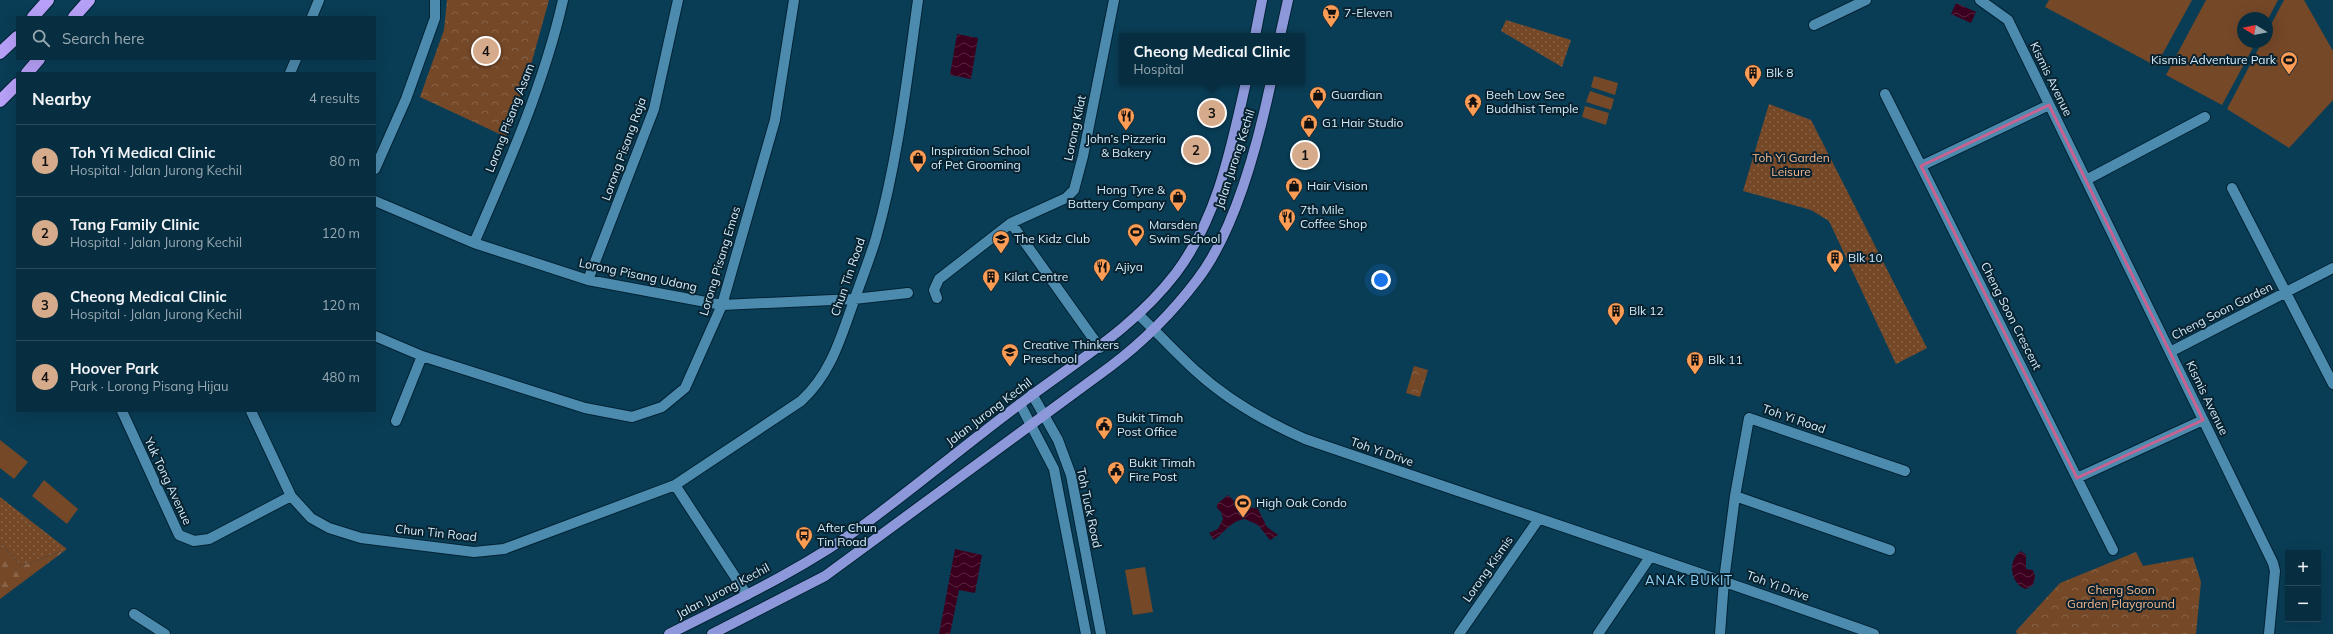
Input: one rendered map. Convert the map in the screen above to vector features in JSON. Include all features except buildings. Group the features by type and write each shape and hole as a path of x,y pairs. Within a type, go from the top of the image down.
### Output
{"highway":[{"path":"34,16 48,0"},
{"path":"75,16 89,0"},
{"path":"0,53 16,38"},
{"path":"28,72 38,60"},
{"path":"0,101 16,85"}],"main road":[{"path":"1256,33 1262,0"},
{"path":"1281,33 1288,0"},
{"name":"Jalan Jurong Kechil","path":"669,634 747,595 864,525 1032,394 1100,348 1138,314 1176,273 1208,218 1225,173 1245,85"},
{"name":"Jalan Jurong Kechil","path":"712,634 825,576 1043,414 1111,366 1155,330 1197,280 1219,243 1243,183 1263,117 1270,85"}],"street":[{"path":"312,16 319,0"},
{"path":"376,167 409,91 435,18 435,0"},
{"name":"Lorong Pisang Asam","path":"474,243 517,142 556,31 564,0"},
{"name":"Lorong Pisang Raja","path":"588,280 654,109 678,0"},
{"name":"Lorong Pisang Emas","path":"376,336 422,356 585,408 632,417 662,407 685,388 722,305 775,120 794,0"},
{"name":"Chun Tin Road","path":"251,412 291,496 311,518 329,528 361,538 474,552 504,549 675,485 801,400 816,387 837,350 876,238 897,144 918,0"},
{"name":"Lorong Kilat","path":"937,298 934,290 939,279 1011,223 1066,198 1074,190 1083,156 1114,0"},
{"path":"1814,25 1866,0"},
{"name":"Kismis Avenue","path":"1980,0 2008,20 2274,567 2269,634"},
{"path":"290,72 296,60"},
{"name":"Cheng Soon Crescent","path":"1885,94 2113,550"},
{"path":"1921,166 2049,105"},
{"path":"2086,180 2205,117"},
{"name":"Cheng Soon Garden","path":"2232,188 2333,384"},
{"name":"Lorong Pisang Udang","path":"376,201 474,243 588,280 722,305 854,299 908,293"},
{"path":"1011,223 1100,348"},
{"name":"Cheng Soon Garden","path":"2170,352 2333,268"},
{"name":"Toh Yi Drive","path":"1138,314 1215,387 1243,407 1274,426 1305,439 1538,520 1724,580 1874,634"},
{"path":"396,421 422,356"},
{"name":"Toh Tuck Road","path":"1032,394 1058,440 1071,475 1101,634"},
{"path":"1020,404 1054,469 1086,634"},
{"name":"Yuk Tong Avenue","path":"122,412 179,535 194,542 209,540 291,496"},
{"name":"Toh Yi Road","path":"1720,634 1724,580 1735,496 1748,420 1751,418 1905,471"},
{"path":"2077,478 2203,420"},
{"path":"675,485 747,595"},
{"path":"1735,496 1890,550"},
{"name":"Lorong Kismis","path":"1459,634 1538,520"},
{"path":"1598,634 1650,557"},
{"path":"134,614 165,634"}],"highlighted area":[{"path":"2049,105 2203,420 2077,478 1921,166"}],"green space":[{"path":"447,0 549,0 529,72 506,137 420,97 444,30"},
{"path":"2049,0 2192,0 2156,66 2045,7"},
{"path":"2206,0 2278,0 2272,12 2237,12 2237,48 2253,48 2222,105 2166,75"},
{"name":"Kismis Adventure Park","path":"2284,0 2304,0 2333,51 2333,100 2289,148 2227,109 2259,48 2273,48 2273,21"},
{"path":"1506,20 1571,40 1562,67 1501,31"},
{"path":"1594,76 1618,83 1615,95 1591,87"},
{"path":"1590,91 1614,99 1611,110 1586,102"},
{"name":"Toh Yi Garden Leisure","path":"1769,104 1811,120 1927,348 1896,364 1829,221 1811,210 1743,191"},
{"path":"1585,106 1609,113 1606,125 1582,117"},
{"path":"1414,366 1428,370 1420,397 1406,393"},
{"path":"0,440 28,462 14,479 0,468"},
{"path":"44,480 78,509 67,524 32,496"},
{"path":"0,497 67,549 21,566 0,542"},
{"path":"0,542 21,566 67,549 0,599"},
{"name":"Cheng Soon Garden Playground","path":"2136,552 2143,566 2193,557 2201,582 2196,634 2017,634 2016,631 2060,583"},
{"path":"1145,567 1153,612 1133,615 1125,570"}],"water":[{"path":"1956,3 1976,12 1971,23 1951,14"},
{"path":"957,34 978,38 971,79 950,75"},
{"name":"High Oak Condo","path":"1228,495 1237,504 1258,509 1267,527 1278,535 1270,540 1258,525 1245,519 1232,524 1214,540 1209,533 1218,529 1223,519 1221,512 1217,508 1217,504"},
{"path":"955,549 982,555 975,593 959,590 950,634 939,634"},
{"path":"2021,551 2026,555 2026,569 2033,570 2035,576 2033,585 2026,589 2016,582 2012,572 2014,560"}],"place":[{"name":"7-Eleven","path":"1331,28"},
{"name":"Hoover Park","path":"486,51"},
{"name":"Kismis Adventure Park","path":"2289,75"},
{"name":"Blk 8","path":"1753,88"},
{"name":"Guardian","path":"1318,110"},
{"name":"Cheong Medical Clinic","path":"1212,113"},
{"name":"Beeh Low See Buddhist Temple","path":"1473,117"},
{"name":"John’s Pizzeria & Bakery","path":"1126,131"},
{"name":"G1 Hair Studio","path":"1309,138"},
{"name":"Tang Family Clinic","path":"1196,150"},
{"name":"Toh Yi Medical Clinic","path":"1305,155"},
{"name":"Inspiration School of Pet Grooming","path":"918,173"},
{"name":"Hair Vision","path":"1294,201"},
{"name":"Hong Tyre & Battery Company","path":"1178,212"},
{"name":"7th Mile Coffee Shop","path":"1287,232"},
{"name":"Marsden Swim School","path":"1136,247"},
{"name":"The Kidz Club","path":"1001,254"},
{"name":"Blk 10","path":"1835,273"},
{"name":"Ajiya","path":"1102,282"},
{"name":"Kilat Centre","path":"991,292"},
{"name":"Blk 12","path":"1616,326"},
{"name":"Creative Thinkers Preschool","path":"1010,367"},
{"name":"Blk 11","path":"1695,375"},
{"name":"Bukit Timah Post Office","path":"1104,440"},
{"name":"Bukit Timah Fire Post","path":"1116,485"},
{"name":"High Oak Condo","path":"1243,518"},
{"name":"After Chun Tin Road","path":"804,550"}],"district":[{"name":"ANAK BUKIT","path":"1689,580"}]}
